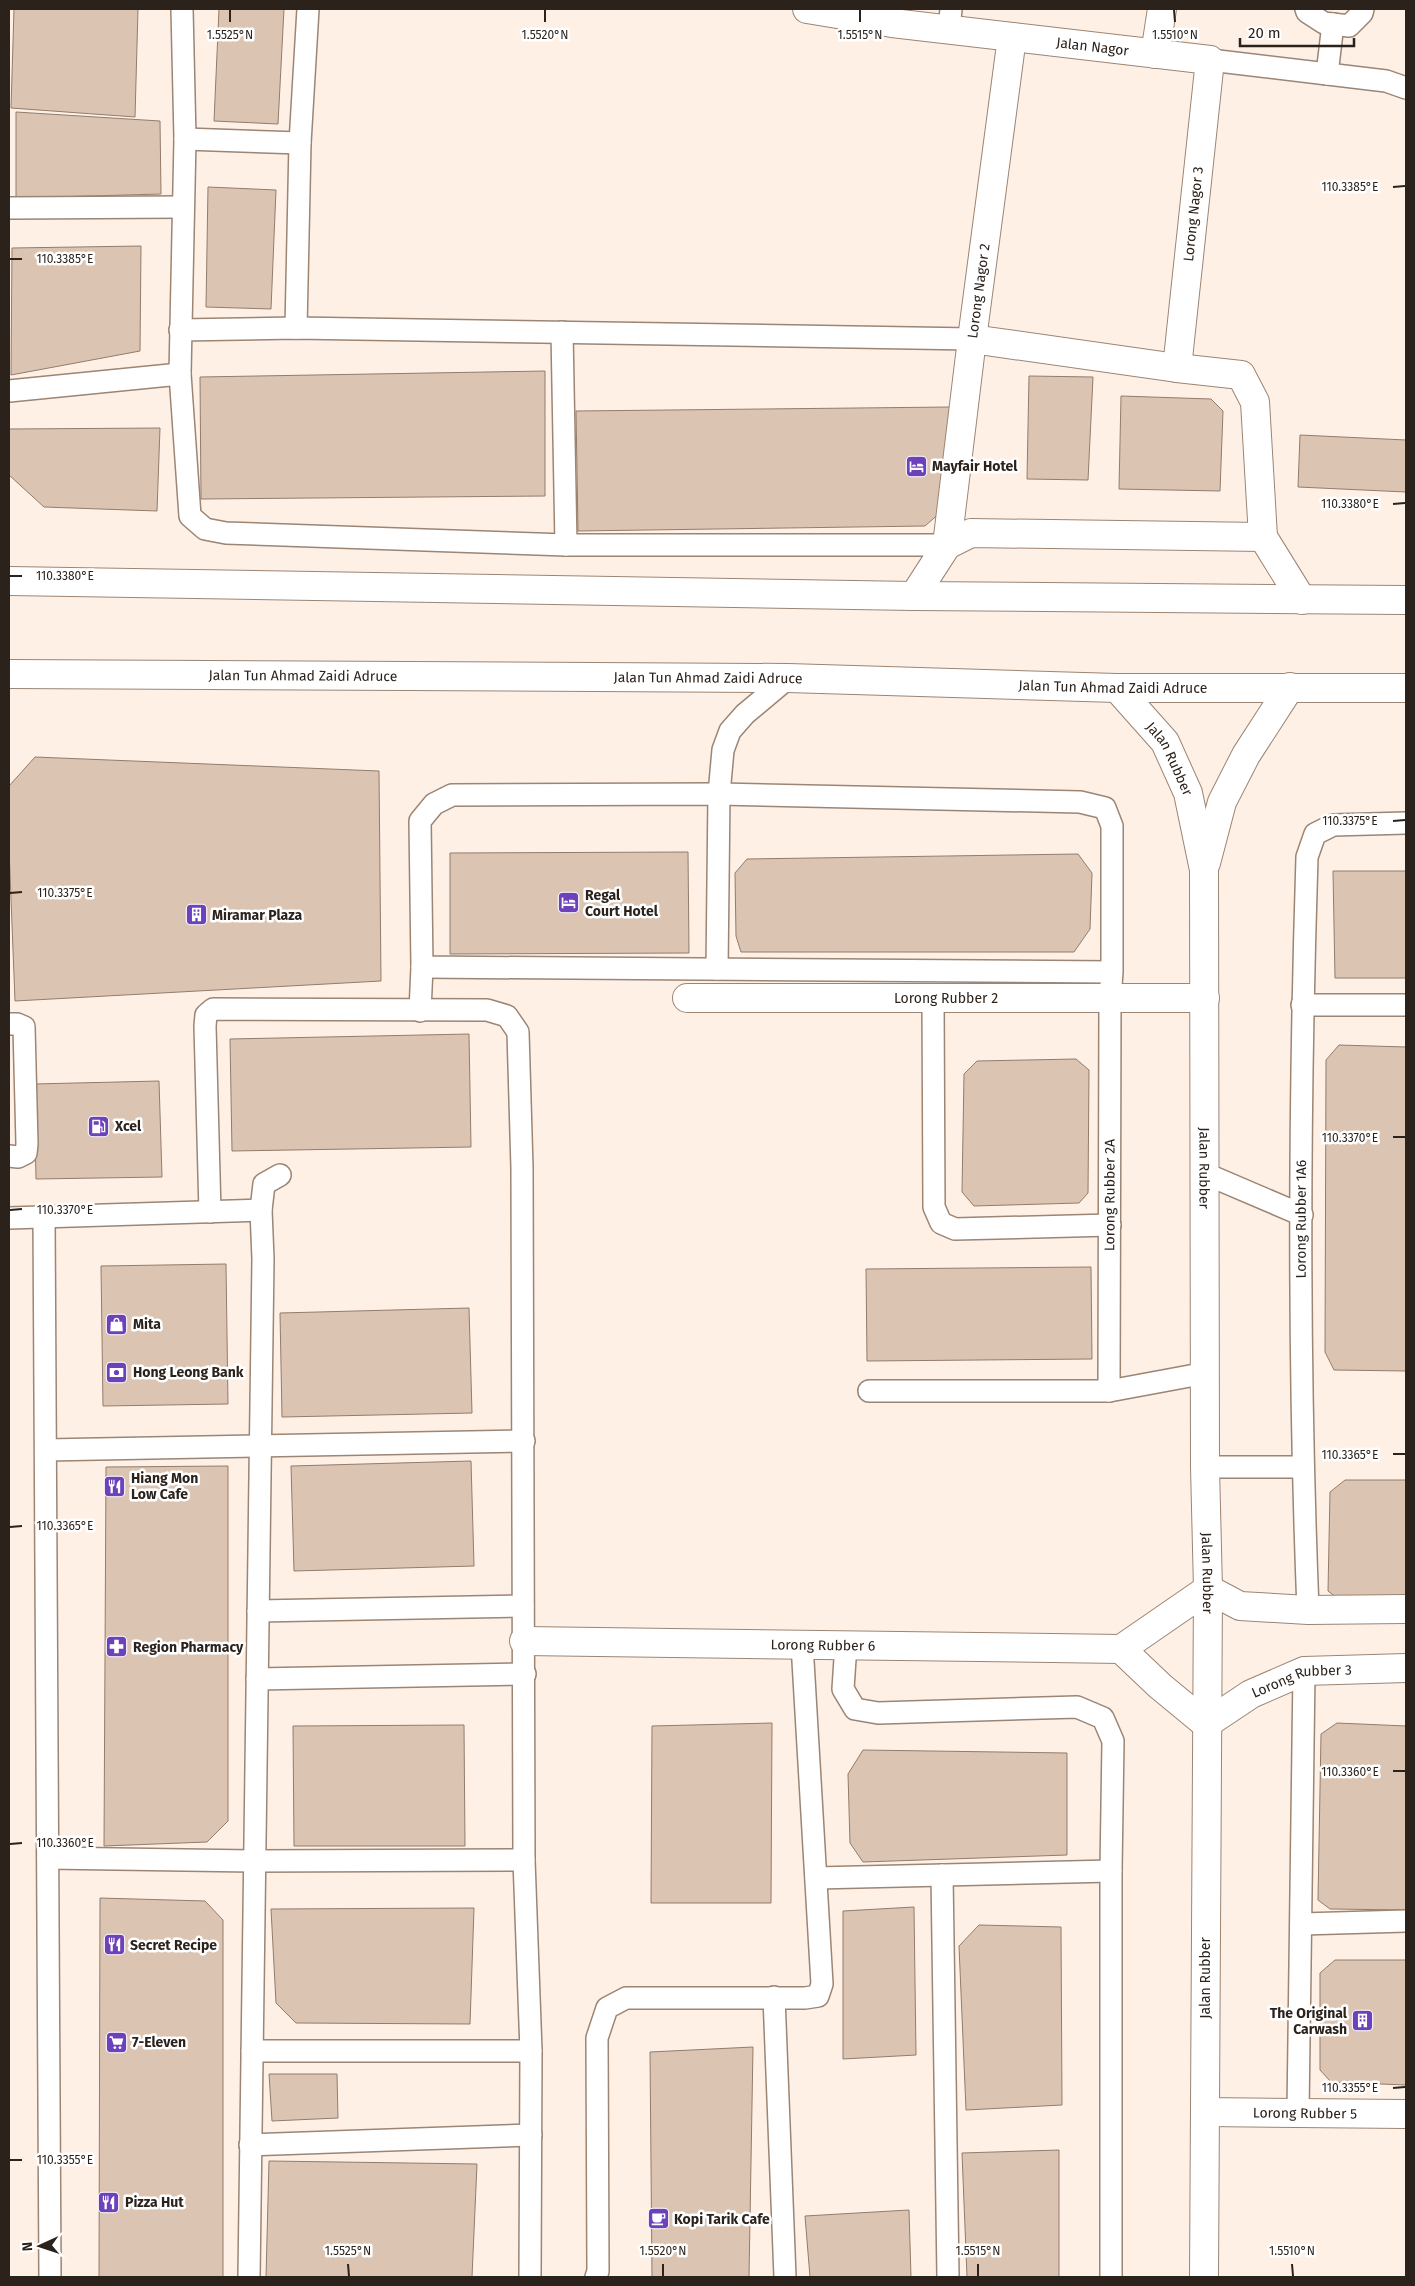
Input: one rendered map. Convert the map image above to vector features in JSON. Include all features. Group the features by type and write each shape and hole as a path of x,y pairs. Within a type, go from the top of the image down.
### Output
{"main road":[{"name":"Jalan Nagor","path":"807,9 892,23 950,19 1012,37 1210,60"},
{"path":"1155,54 1162,9"},
{"name":"Lorong Nagor 2","path":"947,546 1012,37"},
{"name":"Lorong Nagor 3","path":"1177,368 1210,60"},
{"path":"972,339 1177,368 1241,375 1255,402 1263,536 1302,600"},
{"path":"914,596 947,546 971,534 1263,536"},
{"path":"9,581 914,596 1406,600"},
{"name":"Jalan Tun Ahmad Zaidi Adruce","path":"9,674 788,678 1117,688 1406,688"},
{"name":"Jalan Rubber","path":"1204,870 1222,802 1246,755 1290,687"},
{"name":"Jalan Rubber","path":"1117,688 1165,742 1188,793 1204,870 1205,1467 1208,1589 1204,2277"},
{"name":"Lorong Rubber 2","path":"687,998 933,999 1111,985 1205,998"},
{"path":"1206,1724 1160,1686 1121,1648 1208,1589 1240,1606 1308,1610 1406,1609"},
{"name":"Lorong Rubber 6","path":"524,1641 1121,1648"},
{"name":"Lorong Rubber 3","path":"1206,1724 1251,1694 1304,1671 1406,1668"},
{"name":"Lorong Rubber 5","path":"1204,2112 1406,2114"}],"lane":[{"path":"182,9 185,139 180,374 190,516 205,529 226,533 566,544 947,546"},
{"path":"296,328 300,143 308,9"},
{"path":"1306,9 1307,12 1324,23 1349,26 1362,13 1363,9"},
{"path":"1327,74 1332,24"},
{"name":"Jalan Nagor","path":"1210,60 1386,81 1406,88"},
{"path":"185,139 300,143"},
{"path":"9,208 184,207"},
{"path":"180,330 296,328 972,339"},
{"path":"562,332 566,544"},
{"path":"9,390 180,374"},
{"path":"717,969 719,794 723,750 730,731 745,714 788,678"},
{"path":"420,1011 422,966 420,821 434,804 452,795 719,794"},
{"name":"Lorong Rubber 2A","path":"719,794 1080,802 1105,808 1112,826 1110,1391"},
{"name":"Lorong Rubber 1A6","path":"1308,1610 1302,1467 1302,1005 1307,857 1314,834 1333,825 1406,823"},
{"path":"422,966 717,969 1111,985"},
{"path":"933,999 934,1207 941,1223 955,1229 1110,1224"},
{"path":"1302,1005 1406,1005"},
{"path":"210,1212 206,1015 213,1009 487,1010 507,1016 518,1032 522,1168 524,1441 524,1860 531,2051 530,2277"},
{"path":"9,1024 17,1024 24,1027 27,1144 26,1153 18,1157 9,1156"},
{"path":"1206,1174 1302,1215"},
{"path":"249,2277 253,1861 260,1446 261,1210 264,1184 280,1176"},
{"path":"9,1218 261,1210"},
{"path":"44,1216 50,2277"},
{"path":"869,1391 1110,1391 1206,1373"},
{"path":"46,1450 524,1441"},
{"path":"1205,1467 1302,1467"},
{"path":"258,1611 523,1606"},
{"path":"596,2277 598,2271 597,2038 607,2008 626,1998 811,1997 818,1996 822,1984 802,1644"},
{"path":"846,1644 843,1689 855,1709 878,1713 1077,1707 1103,1718 1113,1741 1111,1871 1112,2277"},
{"path":"1298,2112 1304,1671"},
{"path":"257,1679 525,1674"},
{"path":"48,1858 253,1861 524,1860"},
{"path":"816,1878 1111,1871"},
{"path":"942,1875 948,2277"},
{"path":"1302,1924 1406,1921"},
{"path":"774,1997 785,2277"},
{"path":"252,2052 531,2051"},
{"path":"250,2145 531,2135"}],"building":[{"path":"14,9 138,9 135,117 11,108"},
{"path":"219,9 284,9 278,124 214,121"},
{"path":"16,112 160,121 161,194 16,198"},
{"path":"208,187 276,190 271,309 206,307"},
{"path":"141,246 140,351 11,375 12,248"},
{"path":"545,371 545,496 201,499 200,377"},
{"path":"1029,376 1093,377 1088,480 1027,479"},
{"path":"1121,396 1211,399 1223,411 1220,491 1119,489"},
{"path":"950,407 949,505 925,526 578,531 576,411"},
{"path":"160,428 157,511 44,507 9,475 9,429"},
{"path":"1300,435 1406,440 1406,492 1298,487"},
{"name":"Miramar Plaza","path":"35,757 379,771 381,981 15,1001 9,848 9,786"},
{"name":"Regal Court Hotel","path":"688,852 689,953 450,954 450,853"},
{"path":"1078,854 1092,873 1090,929 1074,952 741,952 736,936 735,873 747,859"},
{"path":"1333,871 1406,871 1406,978 1335,978"},
{"path":"469,1034 471,1147 232,1151 230,1039"},
{"path":"1339,1045 1406,1047 1406,1371 1334,1370 1325,1352 1326,1060"},
{"path":"1076,1059 1089,1070 1088,1193 1079,1203 974,1206 962,1192 964,1074 977,1061"},
{"path":"159,1081 162,1177 36,1179 34,1084"},
{"path":"226,1264 228,1404 103,1406 101,1266"},
{"path":"1091,1267 1092,1359 867,1361 866,1269"},
{"path":"469,1308 472,1413 282,1417 280,1313"},
{"path":"471,1461 474,1566 294,1571 291,1466"},
{"path":"228,1466 228,1821 207,1842 104,1846 106,1467"},
{"path":"1345,1480 1406,1480 1406,1601 1341,1601 1328,1591 1330,1492"},
{"path":"772,1723 771,1903 651,1903 652,1726"},
{"path":"1337,1723 1406,1726 1406,1910 1330,1909 1318,1900 1321,1734"},
{"path":"464,1725 465,1846 294,1846 293,1726"},
{"path":"863,1750 1067,1753 1067,1855 863,1862 850,1843 848,1774"},
{"path":"100,1898 205,1901 223,1920 223,2277 99,2277"},
{"path":"914,1907 916,2055 843,2059 843,1911"},
{"path":"474,1908 470,2024 296,2023 276,2003 271,1909"},
{"path":"979,1925 1061,1927 1062,2105 966,2110 959,1946"},
{"name":"The Original Carwash","path":"1335,1960 1406,1960 1406,2085 1331,2082 1320,2070 1320,1973"},
{"path":"753,2047 749,2277 652,2277 650,2052"},
{"path":"269,2074 337,2074 338,2118 272,2121"},
{"path":"1059,2150 1059,2277 967,2277 962,2153"},
{"path":"269,2161 477,2164 472,2277 266,2277"},
{"path":"909,2210 911,2277 810,2277 805,2216"}],"place":[{"name":"Mayfair Hotel","path":"916,466"},
{"name":"Regal Court Hotel","path":"569,903"},
{"name":"Miramar Plaza","path":"196,915"},
{"name":"Xcel","path":"99,1126"},
{"name":"Mita","path":"117,1324"},
{"name":"Hong Leong Bank","path":"117,1372"},
{"name":"Hiang Mon Low Cafe","path":"115,1486"},
{"name":"Region Pharmacy","path":"117,1647"},
{"name":"Secret Recipe","path":"114,1945"},
{"name":"The Original Carwash","path":"1363,2021"},
{"name":"7-Eleven","path":"116,2042"},
{"name":"Pizza Hut","path":"109,2202"},
{"name":"Kopi Tarik Cafe","path":"658,2219"}]}
